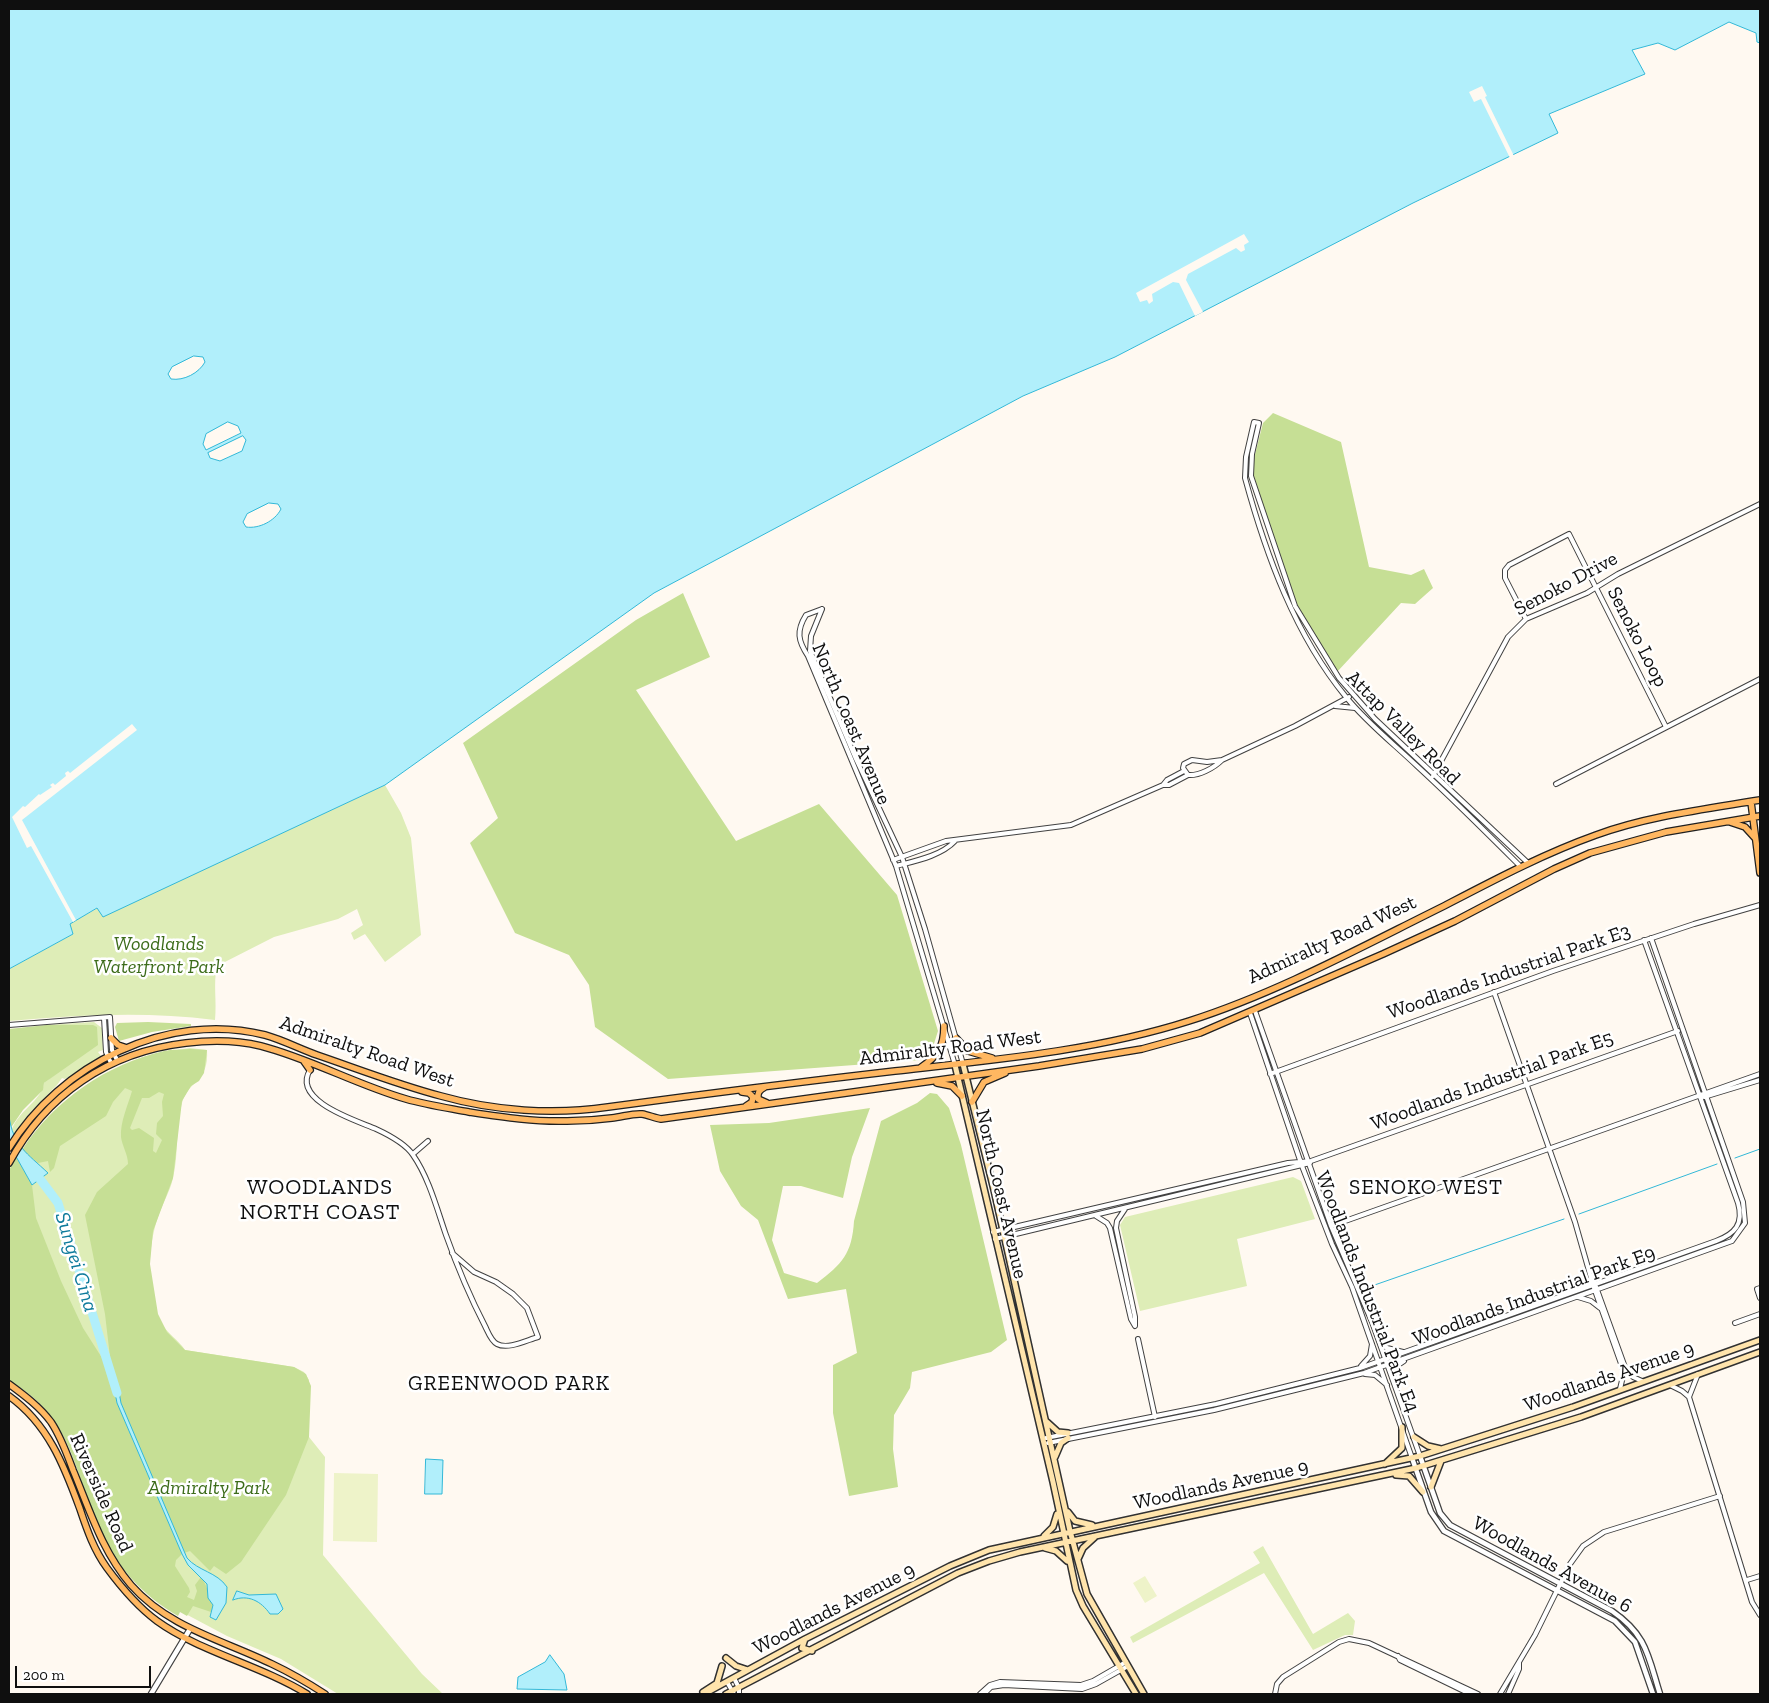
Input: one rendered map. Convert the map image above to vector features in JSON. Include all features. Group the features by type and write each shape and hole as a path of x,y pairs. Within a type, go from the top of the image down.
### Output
{"main road":[{"name":"Admiralty Road West","path":"9,1148 31,1116 59,1089 84,1070 110,1055 128,1048 168,1036 194,1031 220,1030 266,1036 410,1088 462,1101 503,1108 582,1110 766,1086 963,1064 1083,1047 1137,1036 1192,1020 1298,977 1528,863 1602,833 1668,816 1760,801"},
{"path":"1751,802 1757,817 1756,839 1760,873"},
{"name":"Admiralty Road West","path":"9,1163 20,1143 36,1121 60,1097 89,1076 114,1062 153,1048 212,1040 260,1046 302,1059 406,1099 526,1120 568,1121 641,1114 660,1120 746,1106 1012,1070 1142,1049 1200,1033 1307,988 1455,920 1554,869 1590,853 1666,832 1757,817"},
{"path":"1726,822 1745,827 1756,839"},
{"path":"1328,962 1328,971 1336,974"},
{"path":"1298,977 1308,979 1307,988"},
{"path":"919,1069 934,1059 942,1049 944,1026"},
{"path":"111,1038 118,1045 128,1048"},
{"path":"956,1038 968,1051 995,1059"},
{"path":"308,1052 312,1063 310,1070"},
{"path":"312,1063 322,1057"},
{"path":"302,1059 310,1070"},
{"name":"North Coast Avenue","path":"963,1064 994,1190 1072,1541 1087,1594 1144,1694"},
{"name":"North Coast Avenue","path":"955,1065 1069,1563 1082,1606 1136,1694"},
{"path":"972,1102 984,1082 1012,1070"},
{"path":"930,1082 952,1086 962,1096"},
{"path":"766,1086 759,1090 758,1100 772,1103"},
{"path":"727,1091 749,1092 753,1097 752,1102 746,1106"},
{"name":"Woodlands Avenue 9","path":"702,1694 864,1609 968,1558 999,1547 1383,1466 1420,1456 1573,1407 1620,1388 1760,1340"},
{"name":"Woodlands Avenue 9","path":"731,1693 958,1573 988,1561 1097,1535 1424,1466 1581,1417 1760,1352"},
{"name":"Riverside Road","path":"9,1384 30,1400 51,1422 64,1446 97,1533 114,1563 148,1602 163,1614 190,1629 272,1663 325,1694"},
{"name":"Riverside Road","path":"9,1396 26,1408 57,1450 92,1542 106,1567 148,1614 186,1636 265,1671 307,1694"},
{"path":"1045,1420 1053,1429 1068,1436 1061,1444 1055,1458"},
{"path":"1383,1466 1402,1448 1402,1427"},
{"path":"1414,1437 1428,1446 1443,1449"},
{"path":"1431,1487 1441,1460"},
{"path":"1387,1475 1409,1476 1423,1492"},
{"path":"1044,1536 1053,1527 1057,1507"},
{"path":"1066,1510 1075,1521 1098,1526"},
{"path":"1078,1560 1084,1546 1097,1535"},
{"path":"1039,1548 1056,1551 1069,1563"},
{"path":"864,1609 874,1609 876,1614 874,1618"},
{"path":"805,1639 802,1648 813,1651"},
{"path":"726,1658 736,1666 749,1670"},
{"path":"702,1694 717,1683 722,1666"}],"street":[{"name":"Attap Valley Road","path":"1521,867 1432,779 1356,709 1346,698 1306,638 1288,605 1245,478 1248,447 1256,423 1251,476 1295,606 1311,635 1352,695 1528,863"},
{"name":"Senoko Drive","path":"1432,779 1508,637 1526,619 1587,593 1595,586 1760,504"},
{"name":"Senoko Loop","path":"1526,619 1505,578 1505,570 1509,565 1569,534 1666,727"},
{"name":"North Coast Avenue","path":"955,1065 896,866 808,656 799,641 802,622 806,615 822,609 811,636 810,651 856,759 902,857 963,1064"},
{"path":"1306,638 1311,635"},
{"path":"1556,784 1760,679"},
{"path":"1188,776 1184,771 1184,764 1192,760 1207,762 1222,760 1352,695"},
{"path":"1332,706 1350,706 1356,709"},
{"path":"893,860 956,841 1064,827 1163,785 1169,785 1188,776 1216,767 1222,760"},
{"path":"1163,785 1166,780 1184,771"},
{"path":"896,866 934,854 950,847 956,841"},
{"path":"931,847 934,854"},
{"name":"Woodlands Industrial Park E3","path":"1272,1073 1494,992 1644,940 1760,905"},
{"path":"1651,938 1743,1202 1745,1223 1737,1232"},
{"path":"1644,940 1741,1212 1737,1232"},
{"path":"1494,992 1575,1222 1596,1290 1626,1370 1642,1381"},
{"name":"Woodlands Industrial Park E4","path":"1252,1012 1278,1097 1302,1166 1352,1287 1389,1386 1416,1468"},
{"path":"9,1025 107,1018"},
{"path":"107,1018 111,1038 110,1055"},
{"path":"107,1018 110,1055 114,1062"},
{"name":"Woodlands Industrial Park E5","path":"995,1239 1302,1166 1682,1029"},
{"path":"310,1070 307,1077 309,1086 319,1101 334,1112 388,1135 413,1154 434,1201 452,1253 474,1304 494,1342 505,1346 538,1338 527,1308 514,1294 496,1282 474,1272 452,1253"},
{"name":"Woodlands Industrial Park E4","path":"1272,1073 1284,1095 1325,1208 1380,1343 1424,1466"},
{"path":"1706,1096 1760,1074"},
{"path":"1326,1228 1700,1095 1706,1096 1760,1080"},
{"path":"1278,1097 1284,1095"},
{"path":"1286,1117 1291,1116"},
{"path":"413,1154 428,1141"},
{"path":"1296,1148 1302,1146"},
{"name":"Woodlands Industrial Park E5","path":"993,1232 1301,1161 1309,1162"},
{"path":"1309,1182 1315,1180"},
{"path":"1319,1210 1325,1208"},
{"path":"1096,1216 1110,1228 1130,1319 1135,1326 1135,1317 1116,1228 1117,1221 1125,1209"},
{"name":"Woodlands Industrial Park E9","path":"1068,1436 1214,1410 1312,1383 1386,1359 1737,1232"},
{"name":"Woodlands Industrial Park E9","path":"1042,1441 1382,1368 1732,1241 1737,1232"},
{"path":"1760,1288 1757,1289 1760,1298"},
{"path":"1596,1290 1600,1308 1624,1372 1620,1388"},
{"path":"1577,1296 1591,1301 1600,1308"},
{"path":"1735,1323 1760,1314"},
{"path":"1138,1339 1155,1417"},
{"path":"1360,1368 1370,1356 1372,1341"},
{"path":"1380,1343 1387,1348 1405,1352"},
{"path":"1394,1380 1394,1372 1398,1365 1412,1356"},
{"path":"1364,1373 1375,1375 1389,1386"},
{"path":"1689,1397 1699,1373"},
{"path":"1668,1385 1682,1391 1689,1397 1752,1602 1760,1615"},
{"name":"Woodlands Avenue 6","path":"1424,1466 1440,1513 1450,1525 1612,1611 1636,1631 1649,1660 1660,1694"},
{"name":"Woodlands Avenue 6","path":"1416,1468 1423,1492 1432,1512 1444,1531 1615,1621 1630,1634 1639,1652 1653,1694"},
{"path":"1500,1694 1514,1667 1519,1663 1577,1553 1594,1537 1604,1532 1720,1496"},
{"path":"1746,1580 1760,1576"},
{"path":"151,1694 190,1629"},
{"path":"1275,1694 1277,1684 1282,1677 1343,1640 1362,1640 1478,1694"},
{"path":"1398,1656 1400,1660 1470,1694"},
{"path":"1508,1694 1519,1669 1519,1663"},
{"path":"984,1694 991,1688 1004,1685 1082,1689 1096,1684 1127,1664"},
{"path":"980,1694 990,1685 1000,1682 1081,1684 1093,1681 1121,1668"},
{"path":"734,1678 739,1688 739,1694"},
{"path":"728,1682 731,1693"}],"green space":[{"path":"1273,413 1341,442 1369,567 1411,575 1424,569 1433,588 1415,604 1401,603 1337,672 1294,601 1251,470 1263,423"},
{"path":"683,593 710,657 636,690 736,841 819,804 897,895 938,1031 932,1050 921,1060 668,1079 595,1027 589,985 569,955 515,933 470,843 498,818 463,743 636,620"},
{"name":"Woodlands Waterfront Park","path":"385,785 401,813 411,838 421,935 385,962 365,934 354,940 351,933 363,925 357,909 338,919 274,937 217,966 215,979 215,1020 189,1017 112,1015 9,1021 9,969 73,934 69,924 98,908 103,916"},
{"path":"94,1022 102,1028 103,1050 98,1052 101,1056 65,1079 62,1078 29,1114 9,1142 15,1123 38,1097 44,1083 63,1068 97,1027 46,1025"},
{"path":"117,1023 191,1024 191,1026 152,1032 119,1041 115,1027"},
{"path":"46,1025 93,1025 97,1027 98,1045 44,1083 43,1090 23,1110 10,1129 9,1029"},
{"name":"Admiralty Park","path":"190,1048 207,1050 207,1061 202,1075 189,1089 182,1103 178,1121 173,1178 154,1229 150,1270 156,1310 163,1326 185,1350 294,1367 304,1372 309,1380 309,1437 325,1457 323,1555 422,1674 443,1694 338,1694 281,1659 227,1636 180,1611 9,1177 26,1145 170,1051"},
{"path":"167,1050 207,1050 204,1073 199,1081 191,1086 182,1101 173,1178 153,1231 150,1264 158,1314 167,1332 185,1350 294,1367 306,1374 311,1386 309,1437 286,1495 241,1562 226,1574 214,1566 210,1571 190,1551 184,1553 121,1403 110,1357 105,1314 85,1215 97,1192 128,1164 121,1131 132,1091 125,1088 113,1102 106,1116 60,1146 54,1168 50,1172 48,1161 38,1163 22,1150 35,1132 66,1100 102,1075 143,1057","holes":["159,1092 164,1094 162,1102 163,1116 157,1123 156,1134 162,1140 156,1153 153,1151 154,1138 139,1128 132,1130 130,1128 142,1098 149,1098"]},
{"path":"930,1093 937,1094 949,1108 961,1145 1007,1340 991,1352 912,1372 910,1388 894,1415 893,1449 898,1487 849,1496 833,1413 833,1365 857,1353 846,1289 788,1299 758,1220 741,1206 720,1171 710,1125 769,1123 870,1108 852,1157 843,1198 801,1186 783,1186 772,1240 784,1273 817,1283 839,1264 848,1250 881,1121 917,1103"},
{"path":"16,1157 32,1185 36,1218 61,1281 83,1328 104,1361 113,1382 117,1403 182,1554 176,1560 175,1566 189,1588 190,1592 187,1597 194,1600 197,1591 195,1585 201,1577 213,1605 211,1612 193,1606 187,1616 180,1612 178,1616 153,1599 132,1579 114,1556 100,1530 68,1446 59,1428 30,1395 9,1381 9,1170"},
{"path":"1293,1177 1301,1181 1315,1219 1237,1239 1247,1286 1140,1311 1120,1225 1125,1217"},
{"path":"334,1473 378,1474 377,1542 333,1541"},
{"path":"1263,1546 1313,1634 1348,1613 1355,1621 1353,1635 1345,1635 1313,1650 1264,1573 1133,1643 1130,1637 1260,1563 1253,1552"},
{"path":"1145,1576 1157,1596 1145,1603 1133,1583"}],"water":[{"path":"9,9 1760,9 1760,43 1757,42 1756,33 1729,22 1675,50 1658,43 1632,50 1645,74 1549,114 1558,133 1413,203 1115,357 1023,396 654,593 385,785 103,917 97,908 70,924 73,934 9,969","holes":["194,356 203,357 205,362 195,373 181,379 171,379 168,374 172,367","228,422 238,426 241,433 206,450 203,444 206,434","243,436 246,440 242,451 220,461 210,458 208,453","269,503 278,504 281,509 271,520 256,527 246,527 243,522 247,514"]},
{"path":"9,1116 14,1135 22,1148 48,1173 32,1185 9,1144"},
{"path":"117,1381 121,1403 187,1558 196,1566 218,1578 227,1587 226,1603 216,1620 210,1617 213,1605 208,1598 207,1584 188,1565 182,1554 117,1403 113,1382"},
{"path":"426,1459 443,1460 442,1494 425,1494"},
{"path":"237,1591 249,1595 276,1594 283,1609 278,1614 270,1614 263,1605 249,1598 233,1600"},
{"path":"550,1655 564,1674 567,1690 517,1689 518,1677 545,1662"}],"pier":[{"path":"1482,86 1487,96 1485,97 1514,156 1510,158 1481,99 1474,102 1469,92"},
{"path":"1244,234 1249,242 1244,245 1245,250 1241,252 1236,248 1188,274 1186,280 1203,312 1195,316 1179,283 1173,282 1152,294 1153,301 1149,304 1147,300 1140,302 1136,293"},
{"path":"132,724 137,730 22,820 76,920 73,922 31,846 27,848 12,817 39,794 52,787 50,785 53,783 55,785 66,776 65,773 68,771 70,773"}],"waterway":[{"path":"1735,1158 1760,1149"},
{"path":"1579,1214 1717,1164"},
{"name":"Sungei Cina","path":"34,1171 58,1203 117,1393"},
{"path":"1366,1288 1564,1219"}],"district":[{"name":"SENOKO WEST","path":"1426,1188"},
{"name":"WOODLANDS NORTH COAST","path":"320,1200"},
{"name":"GREENWOOD PARK","path":"509,1384"}]}
